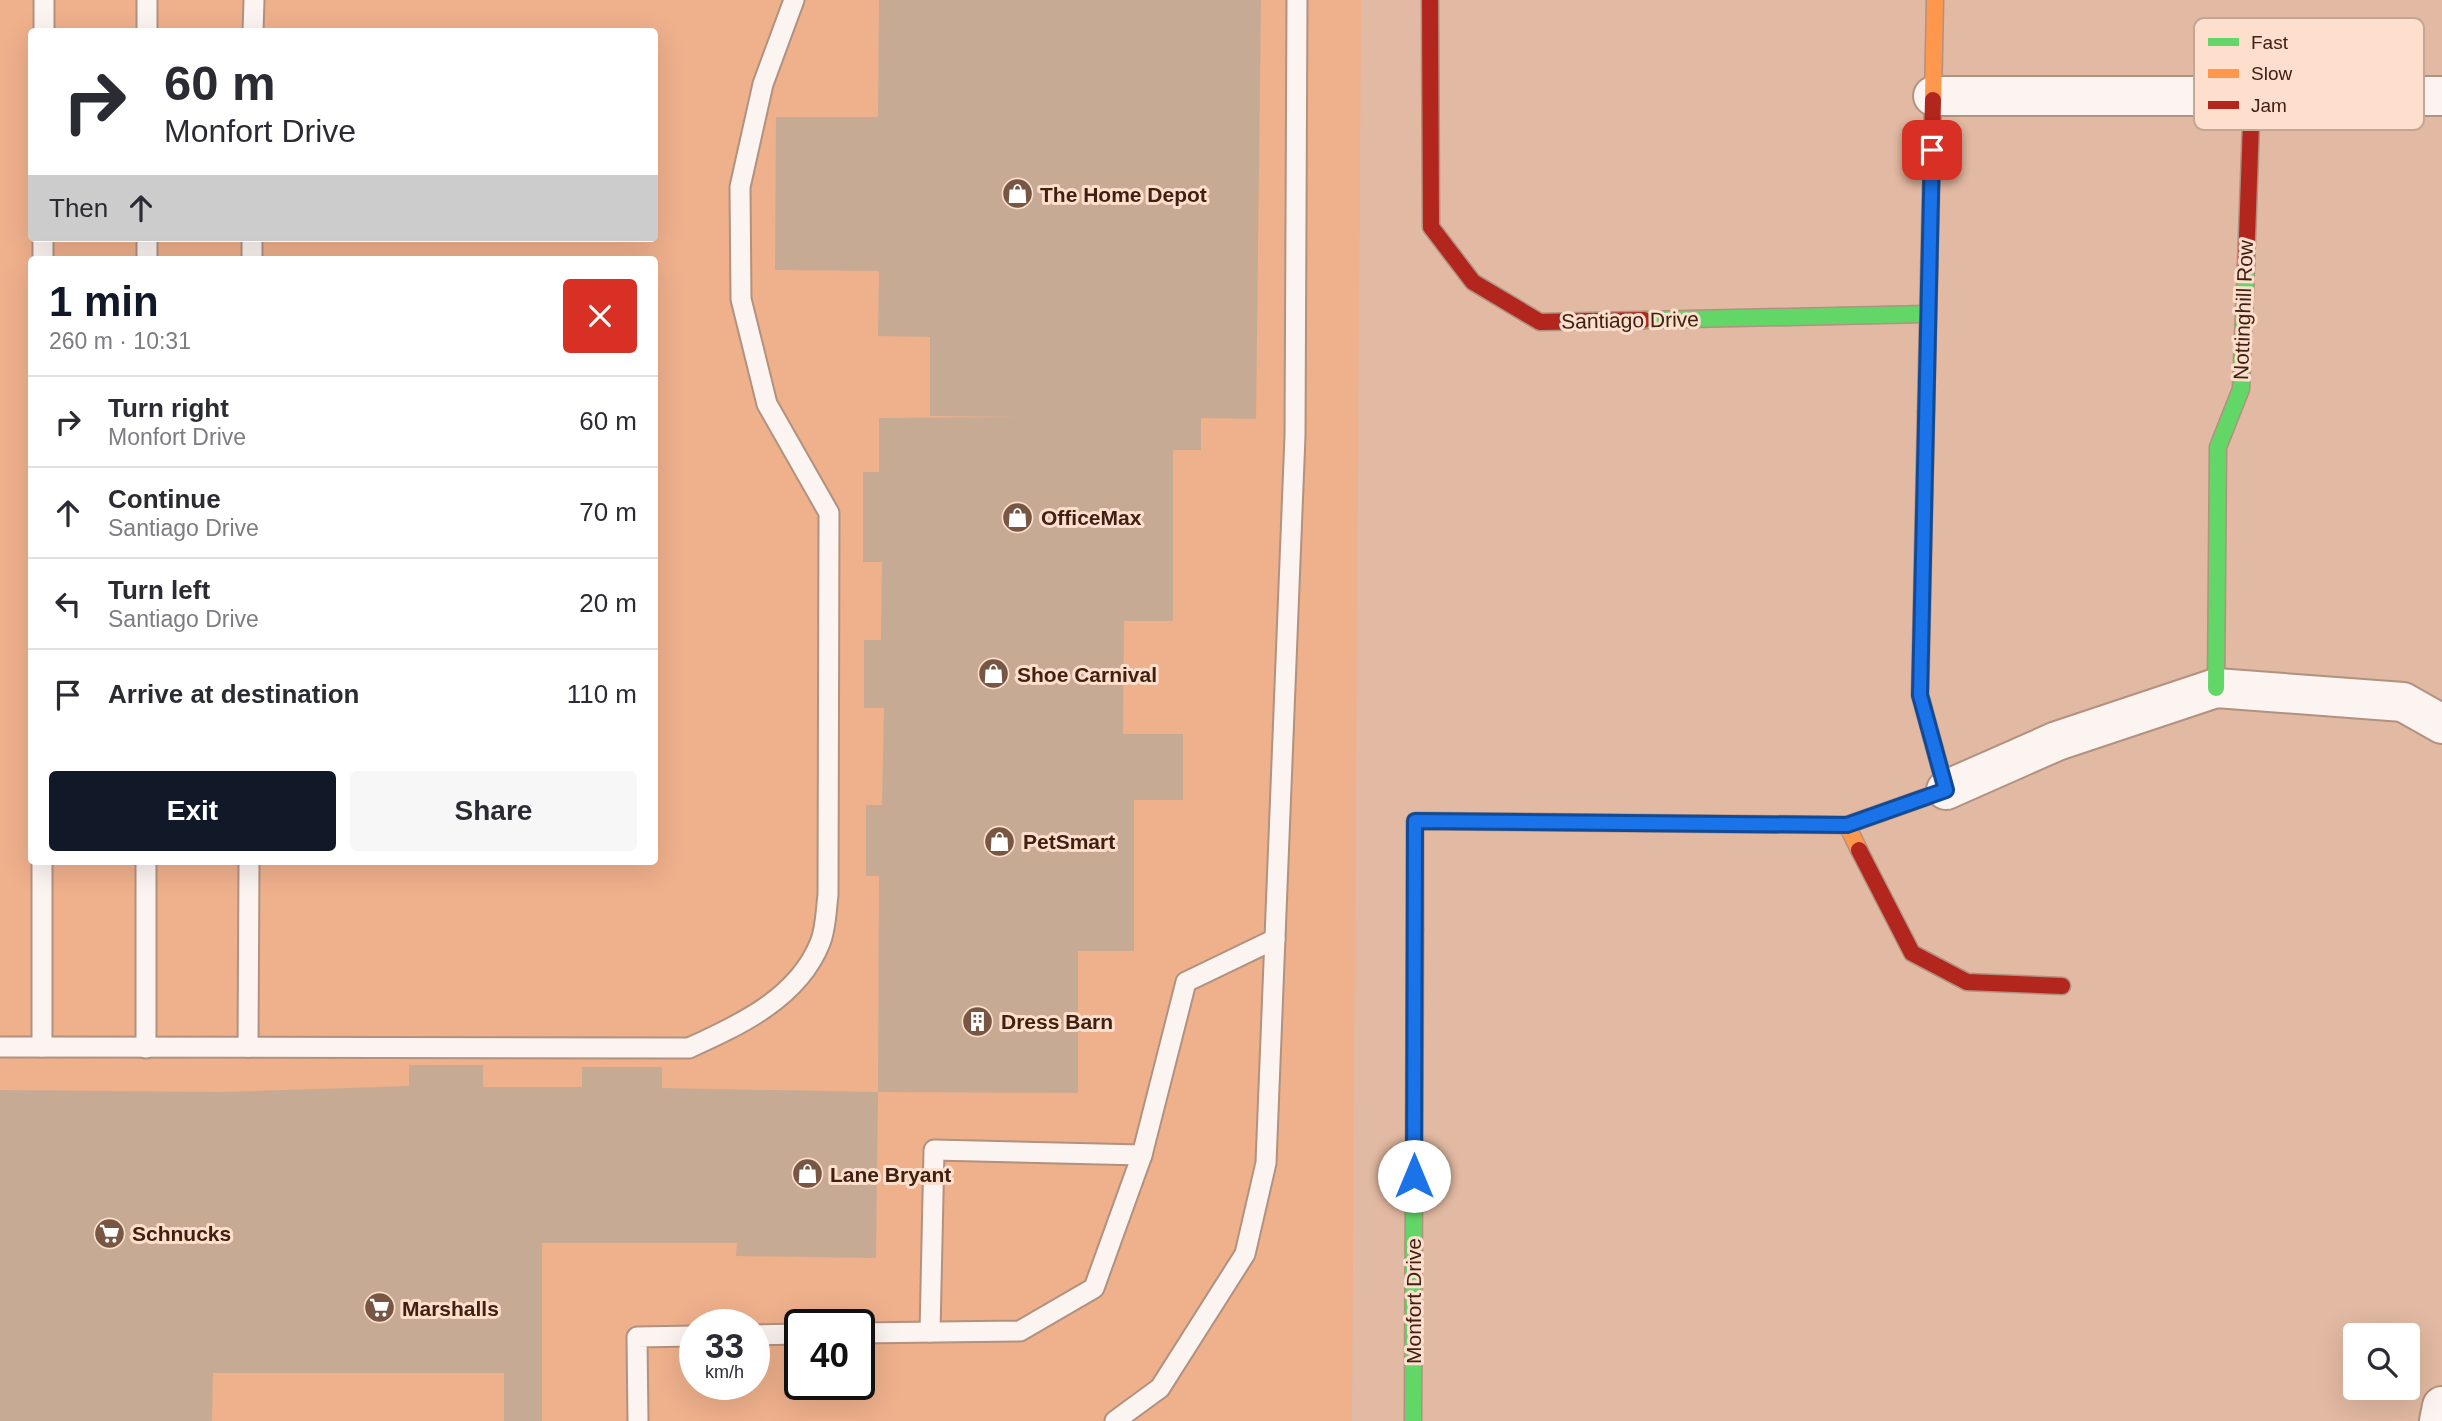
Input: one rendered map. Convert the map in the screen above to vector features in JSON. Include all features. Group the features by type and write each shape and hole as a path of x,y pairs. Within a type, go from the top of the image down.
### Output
{"street":[{"name":"Santiago Drive","path":"1430,0 1431,227 1473,282 1540,322 1927,314"},
{"path":"1935,0 1920,695 1946,790"},
{"path":"1933,96 2194,95"},
{"path":"2424,96 2442,96"},
{"name":"Nottinghill Row","path":"2216,688 2218,447 2241,389 2251,130"},
{"path":"2062,986 1967,982 1912,953 1847,825 1946,790 2057,741 2216,688 2403,702 2442,724"},
{"name":"Monfort Drive","path":"1413,1421 1415,821 1847,825"},
{"path":"2439,1421 2442,1406"}],"lane":[{"path":"44,0 44,28"},
{"path":"147,0 147,28"},
{"path":"253,28 254,0"},
{"path":"0,1047 689,1048 740,1026 801,977 821,942 828,895 829,513 766,404 741,299 740,187 763,84 794,0"},
{"path":"1115,1421 1160,1388 1245,1254 1266,1163 1295,436 1297,0"},
{"path":"42,865 42,1047"},
{"path":"146,865 146,1048"},
{"path":"248,1047 249,865"},
{"path":"875,1334 1020,1331 1094,1288 1142,1155 1186,982 1275,939"},
{"path":"930,1332 934,1150 1142,1155"},
{"path":"638,1421 637,1337 679,1336"}],"shaded area":[{"path":"0,0 1361,0 1352,1421 0,1421"}],"building":[{"path":"879,0 1261,0 1256,419 1201,418 1201,450 1173,450 1173,621 1124,621 1123,734 1183,734 1183,800 1134,800 1134,951 1078,951 1078,1093 878,1092 879,876 866,876 866,805 882,805 884,708 864,708 864,640 881,640 882,562 863,562 863,472 879,472 879,418 1028,417 930,416 930,337 878,336 879,271 775,270 776,117 878,117"},
{"path":"409,1065 483,1065 483,1087 582,1087 582,1067 662,1067 662,1088 878,1092 876,1258 736,1256 737,1243 542,1243 542,1421 504,1421 504,1373 213,1373 212,1421 0,1421 0,1090 222,1092 409,1086"}],"traffic: fast":[{"path":"2216,688 2218,447 2241,389 2246,265"},
{"path":"1644,320 1927,314"},
{"path":"1847,825 1946,790 1920,695 1926,411"},
{"path":"1413,1421 1415,929"}],"traffic: slow":[{"path":"1933,100 1935,0"},
{"path":"1415,929 1415,821 1847,825 1859,850"}],"traffic: jam":[{"path":"1430,0 1431,227 1473,282 1540,322 1644,320"},
{"path":"1926,411 1933,100"},
{"path":"2246,265 2251,130"},
{"path":"1859,850 1912,953 1967,982 2062,986"}],"place":[{"name":"The Home Depot","path":"1017,194"},
{"name":"OfficeMax","path":"1018,517"},
{"name":"Shoe Carnival","path":"994,674"},
{"name":"PetSmart","path":"1000,841"},
{"name":"Dress Barn","path":"978,1021"},
{"name":"Lane Bryant","path":"807,1174"},
{"name":"Schnucks","path":"109,1233"},
{"name":"Marshalls","path":"379,1308"}],"route":[{"path":"1414,1176 1415,821 1847,825 1946,790 1920,695 1932,150"}]}
